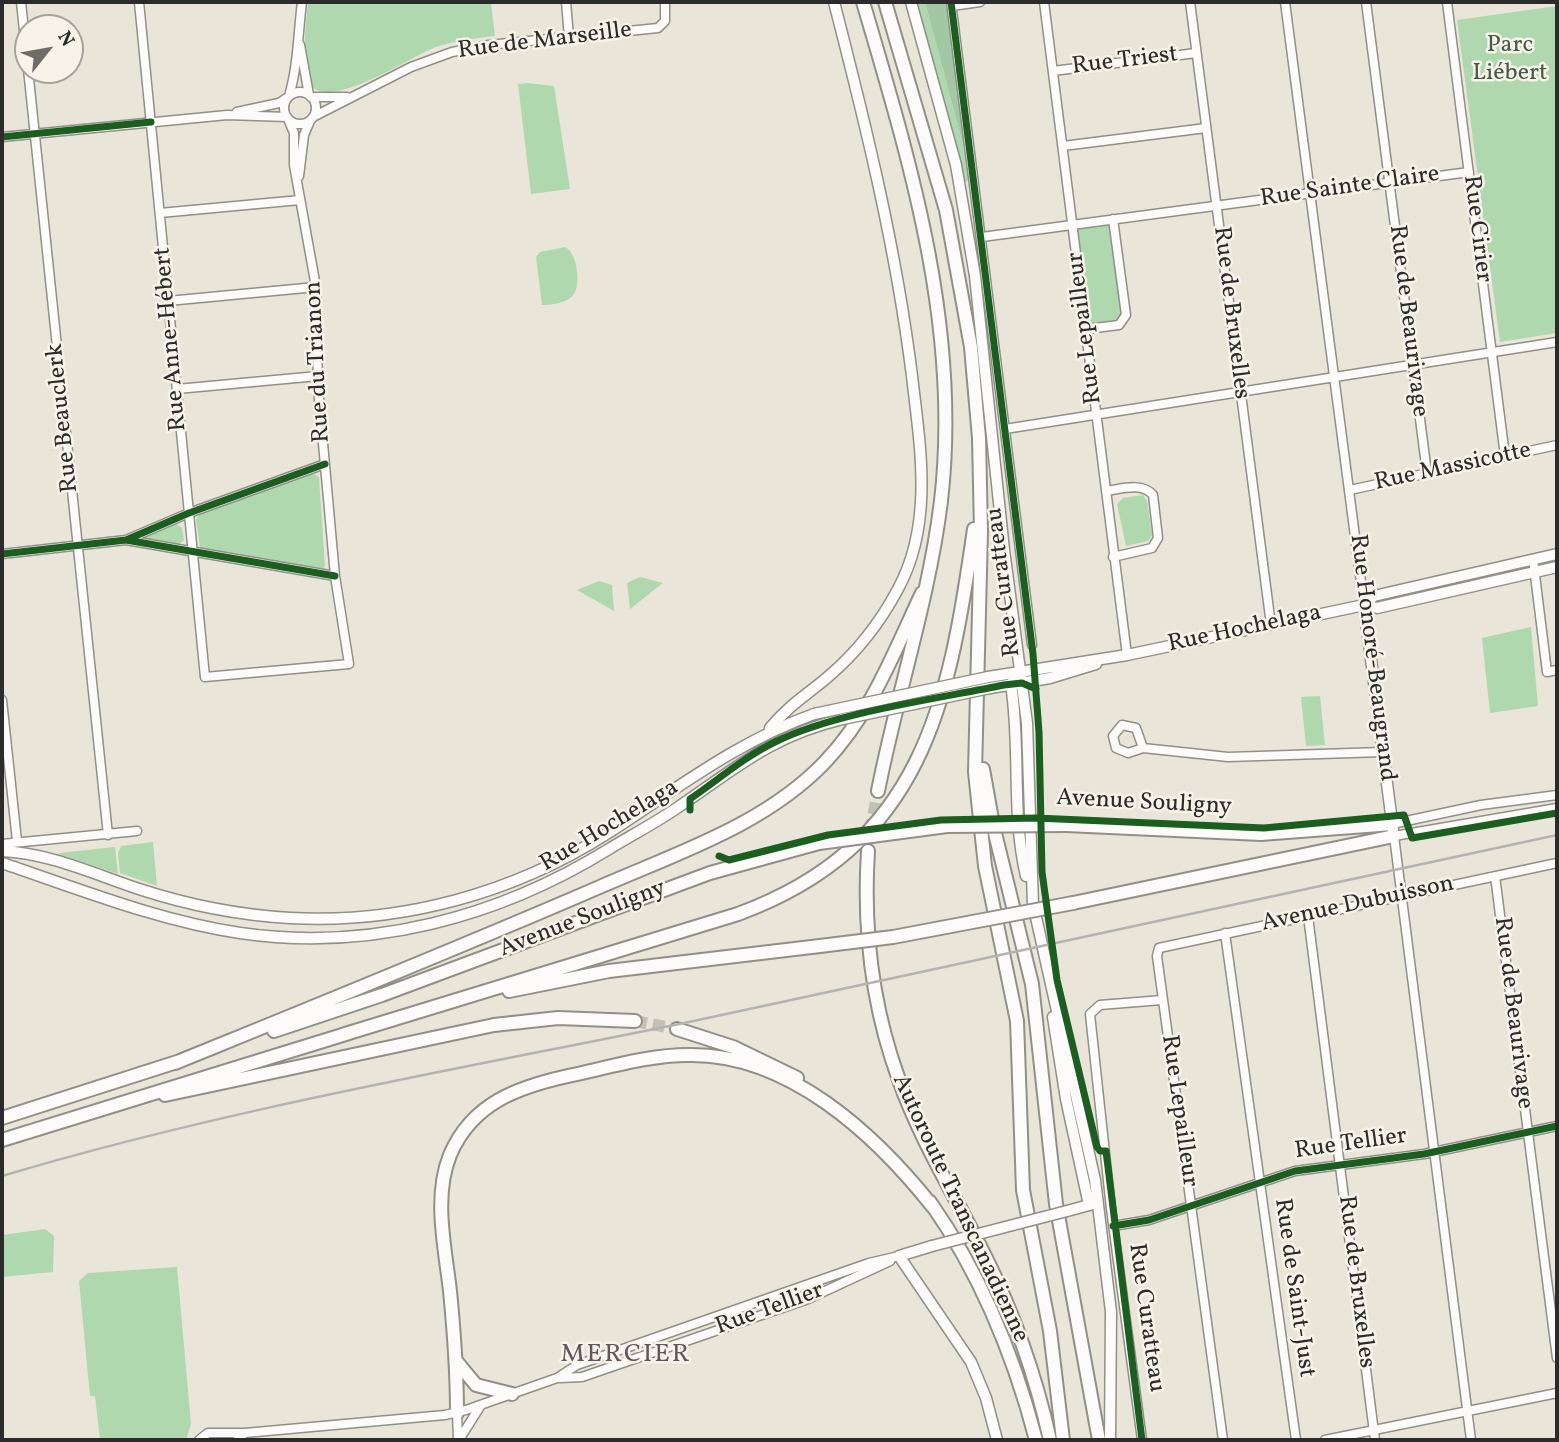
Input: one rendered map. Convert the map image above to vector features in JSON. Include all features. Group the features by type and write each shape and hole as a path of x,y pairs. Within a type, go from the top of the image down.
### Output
{"highway":[{"path":"861,2 921,211 943,343 946,411 943,480 922,593 878,791"},
{"name":"Autoroute Transcanadienne","path":"885,2 944,202 960,273 972,356 980,491 975,772 980,832 1016,1012 1023,1190 1049,1331 1063,1440"},
{"path":"342,1035 707,924 761,905 795,888 834,862 873,824 903,785 925,745 943,696 963,617 980,491"},
{"path":"175,1063 487,935 696,845 761,813 808,778 853,729 877,690 922,593"},
{"path":"977,667 985,788 1032,984 1055,1196 1099,1440"},
{"name":"Avenue Souligny","path":"2,1118 382,995 699,877 819,843 947,825 1066,825 1261,835 1393,830"},
{"name":"Avenue Souligny","path":"2,1140 342,1035 522,988 609,971 893,937 1073,903 1393,830"},
{"name":"Autoroute Transcanadienne","path":"869,851 866,902 870,959 878,1011 893,1064 916,1122 986,1257 1010,1311 1027,1357 1050,1440"},
{"path":"120,1103 228,1084 505,1023 572,1017 635,1021"},
{"path":"677,1029 758,1058 821,1093 876,1138 933,1207 985,1297 1019,1384 1037,1440"},
{"path":"457,1413 457,1362 442,1208 447,1165 460,1136 474,1118 499,1098 530,1085 662,1057 700,1055 737,1061 802,1089 849,1120 888,1154 933,1207"},
{"path":"457,1362 464,1374 476,1385 512,1394"}],"main road":[{"path":"768,731 790,705 806,695 853,653 892,600 912,552 922,498 914,394 893,246 874,154 834,2"},
{"name":"Rue Curatteau","path":"911,2 940,102 968,227 1021,671 1016,683 1027,723 1034,906 1048,975 1063,1087 1093,1204 1111,1322 1110,1440"},
{"name":"Rue Hochelaga","path":"1364,605 1374,596 1557,554"},
{"name":"Rue Hochelaga","path":"2,863 157,914 240,933 311,938 355,937 392,932 464,916 531,892 670,813 756,752 805,729 989,683 1021,671 1127,655 1364,605 1377,608 1557,567"},
{"path":"1468,573 1471,586"},
{"name":"Rue Honoré-Beaugrand","path":"1364,605 1393,830"},
{"name":"Rue Hochelaga","path":"2,851 47,858 164,897 216,909 300,918 396,913 482,892 557,862 768,731 814,714 989,683 1016,683 1050,678 1127,655"},
{"path":"805,729 803,718 806,695"},
{"name":"Rue Tellier","path":"899,1256 1093,1204"},
{"path":"899,1256 971,1362 986,1398 997,1440"}],"street":[{"name":"Rue Beauclerk","path":"21,2 108,835"},
{"name":"Rue Anne-Hébert","path":"139,2 205,677 349,664"},
{"path":"288,118 284,109 294,78 302,2"},
{"path":"566,2 569,37"},
{"name":"Rue de Marseille","path":"312,118 411,67 452,52 653,29 662,25 666,15 665,2"},
{"path":"952,4 980,2"},
{"name":"Rue Lepailleur","path":"1044,2 1127,655"},
{"name":"Rue de Bruxelles","path":"1189,2 1271,625"},
{"name":"Rue Honoré-Beaugrand","path":"1285,2 1364,605"},
{"name":"Rue de Beaurivage","path":"1366,2 1427,474"},
{"name":"Rue Cirier","path":"1447,2 1504,456"},
{"name":"Rue Curatteau","path":"952,4 1032,645"},
{"path":"227,114 288,118 300,124 312,118 316,107 310,96 299,28"},
{"name":"Rue Triest","path":"1053,71 1196,53"},
{"path":"2,137 227,114 279,103 298,92 310,96"},
{"name":"Rue de Marseille","path":"310,96 353,97"},
{"name":"Rue du Trianon","path":"288,118 293,133 300,200 316,288 318,376 325,464 335,576 349,664"},
{"name":"Rue du Trianon","path":"299,186 303,137 312,118"},
{"path":"1063,146 1206,128"},
{"name":"Rue Sainte Claire","path":"982,237 1469,172"},
{"path":"160,213 300,200"},
{"path":"1087,329 1119,325 1126,315 1113,219"},
{"path":"168,301 316,288"},
{"path":"1005,429 1557,342"},
{"path":"177,389 318,376"},
{"name":"Rue Massicotte","path":"1350,490 1557,445"},
{"path":"126,540 189,513 325,464"},
{"path":"1106,491 1142,487 1148,489 1153,495 1158,538 1152,548 1113,557"},
{"path":"2,554 126,540 335,576"},
{"path":"1532,559 1547,672 1557,670"},
{"path":"2,700 17,841"},
{"path":"1143,748 1228,757 1382,752"},
{"name":"Avenue Souligny","path":"1393,830 1481,804 1557,795"},
{"name":"Avenue Souligny","path":"1393,830 1557,808"},
{"name":"Rue Honoré-Beaugrand","path":"1393,830 1471,1440"},
{"path":"2,844 137,831"},
{"name":"Avenue Dubuisson","path":"1159,948 1557,863"},
{"name":"Rue de Beaurivage","path":"1495,876 1557,1359"},
{"name":"Rue de Bruxelles","path":"1308,916 1376,1440"},
{"name":"Rue de Saint-Just","path":"1225,933 1296,1440"},
{"name":"Rue Lepailleur","path":"1159,948 1157,956 1223,1440"},
{"name":"Rue Curatteau","path":"1142,1440 1113,1226 1090,1019 1092,1010 1100,1005 1163,1000"},
{"name":"Rue Tellier","path":"1113,1226 1149,1220 1295,1171 1434,1152 1557,1126"},
{"name":"Rue Tellier","path":"199,1440 208,1433 245,1433 457,1413 557,1378 577,1365 869,1262 899,1256"},
{"name":"Rue Tellier","path":"557,1378 582,1377 808,1299 899,1256"},
{"path":"1325,1440 1557,1393"},
{"path":"458,1440 481,1405"},
{"path":"457,1413 458,1440"},
{"path":"237,1440 245,1433"}],"green space":[{"path":"308,2 491,2 495,36 436,47 373,79 338,91 323,92 312,87 306,67"},
{"path":"917,2 925,2 966,156 969,180 965,182"},
{"path":"925,2 946,2 966,156"},
{"name":"Parc Liébert","path":"1557,6 1557,333 1500,342 1457,20"},
{"path":"518,84 554,86 570,189 531,194"},
{"path":"1113,219 1124,321 1087,329 1074,225"},
{"path":"565,247 575,261 576,289 568,300 542,305 536,257 540,252"},
{"path":"311,472 319,477 325,567 319,570 202,550 196,520 199,514"},
{"path":"1143,495 1147,501 1152,535 1148,541 1126,546 1117,504 1123,498"},
{"path":"175,523 182,528 184,540 177,546 138,539"},
{"path":"640,577 663,583 630,609 627,583"},
{"path":"599,581 612,585 614,611 577,590"},
{"path":"1531,627 1538,706 1490,713 1482,638"},
{"path":"1320,696 1325,745 1306,746 1301,697"},
{"path":"153,842 157,886 120,873 118,853 121,846"},
{"path":"115,847 118,874 59,854 59,853"},
{"path":"45,1229 54,1236 53,1272 2,1277 2,1235"},
{"path":"177,1267 191,1424 186,1440 100,1440 95,1396 90,1396 79,1281 88,1273"}],"tunnel":[{"path":"870,832 878,791"},
{"path":"635,1021 677,1029"}],"railway":[{"path":"2,1176 86,1152 257,1110 689,1022 1557,835"}],"cycle path":[{"path":"951,2 1033,654 1039,732 1042,872 1057,980 1097,1147 1100,1151 1106,1151 1142,1440"},
{"path":"2,137 151,122"},
{"path":"2,554 126,540 189,513 325,464"},
{"path":"126,540 335,576"},
{"path":"690,810 690,799 731,769 775,742 827,722 1004,685 1022,683 1036,689"},
{"path":"719,856 729,860 828,835 941,820 1036,818 1264,828 1404,815 1412,838 1557,813"},
{"path":"1113,1226 1149,1220 1295,1171 1424,1154 1557,1126"}],"district":[{"name":"MERCIER","path":"626,1356"}]}
